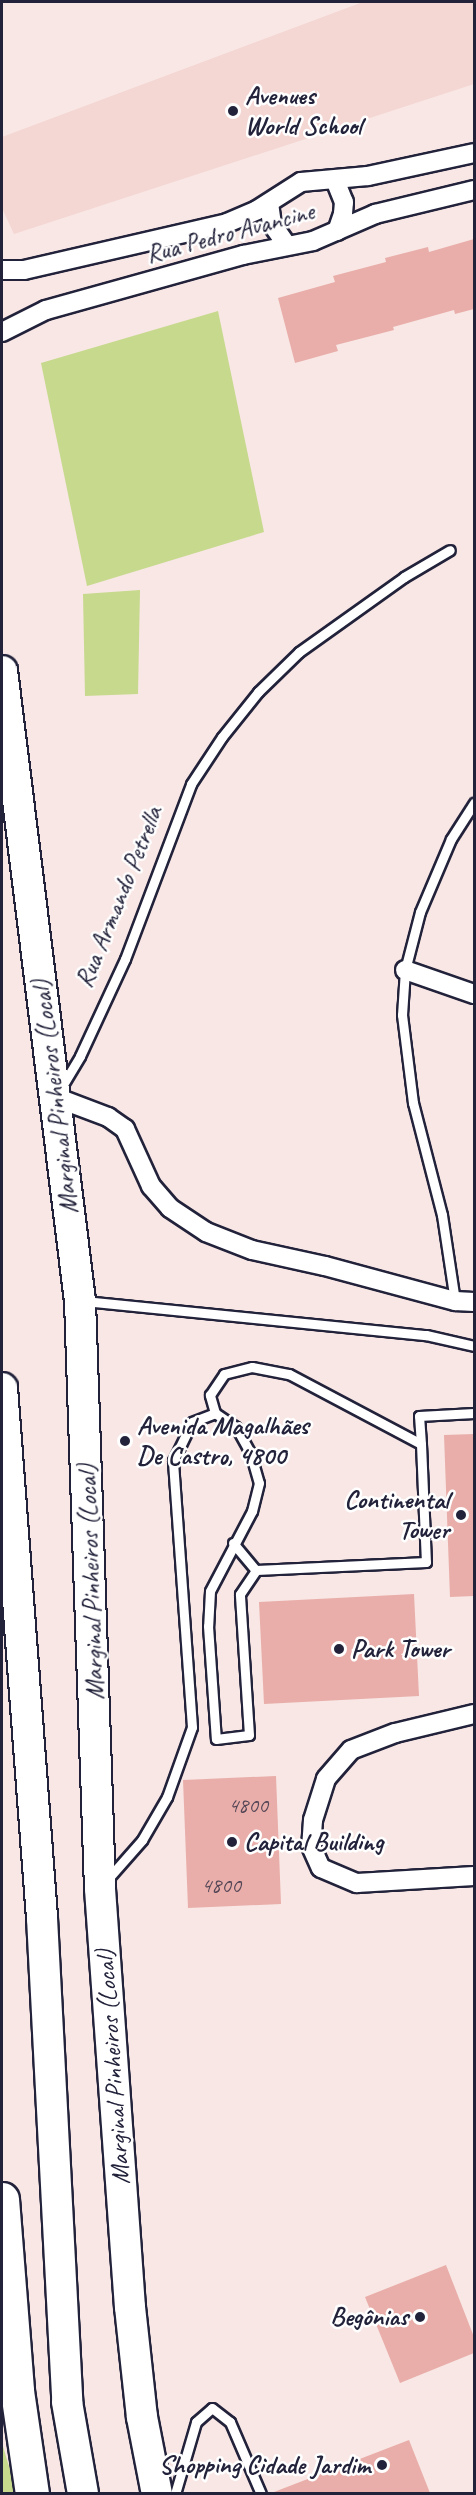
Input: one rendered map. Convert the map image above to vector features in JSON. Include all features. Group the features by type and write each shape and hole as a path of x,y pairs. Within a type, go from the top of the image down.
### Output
{"highway":[{"name":"Marginal Pinheiros (Local)","path":"2,671 80,1300 100,1889 130,2307 142,2417 157,2493"},
{"path":"2,1388 42,1918 67,2402 83,2493"},
{"path":"2,2199 17,2391 32,2493"}],"street":[{"name":"Rua Pedro Avancine","path":"2,270 24,270 227,223 269,202 301,182 368,176 474,153"},
{"path":"335,180 344,202 344,214 337,231"},
{"name":"Rua Pedro Avancine","path":"3,324 107,292 286,244 314,241 375,214 474,190"},
{"path":"269,202 272,224 286,244"},
{"path":"405,970 474,994"},
{"path":"55,1097 108,1117 125,1129 151,1186 170,1208 206,1232 252,1250 325,1266 455,1301 474,1302"},
{"path":"474,1714 395,1733 351,1750 326,1779 313,1820 311,1846 321,1868 357,1883 474,1876"}],"lane":[{"name":"Rua Armando Petrella","path":"55,1097 80,1056 125,959 191,784 222,737 258,692 299,652 404,577 450,550"},
{"path":"455,1301 442,1215 413,1103 402,1015 405,970 420,912 451,839 474,803"},
{"path":"80,1300 426,1335 474,1346"},
{"path":"256,1570 240,1594 249,1735 216,1739 208,1626 210,1591 252,1511 259,1482 250,1452 236,1427 215,1413 210,1395 225,1374 252,1367 290,1374 421,1443"},
{"path":"100,1889 142,1840 167,1797 192,1727 173,1461 192,1422 215,1413"},
{"path":"256,1570 426,1562 419,1416 474,1413"},
{"path":"233,1544 256,1570"},
{"path":"175,2493 196,2422 212,2408 230,2422 261,2493"}],"shaded area":[{"name":"Avenues World School","path":"363,2 474,2 474,84 14,234 2,208 2,137"}],"green space":[{"path":"218,311 264,532 87,586 41,363"},
{"path":"140,590 138,694 85,696 83,594"},
{"path":"2,2443 17,2493 2,2493"}],"building":[{"path":"474,239 474,309 455,314 454,310 393,327 394,330 336,345 338,351 295,363 278,298 335,282 333,276 386,262 385,258 428,247 429,252"},
{"name":"Continental Tower","path":"474,1434 474,1596 450,1597 444,1435"},
{"name":"Park Tower","path":"414,1594 419,1696 264,1704 259,1602"},
{"name":"Capital Building","path":"276,1776 281,1904 188,1908 183,1780"},
{"name":"Begônias","path":"446,2265 474,2337 474,2353 400,2383 365,2297"},
{"name":"Shopping Cidade Jardim","path":"409,2440 430,2493 274,2493 274,2492"}],"place":[{"name":"Avenues World School","path":"233,111"},
{"name":"Avenida Magalhães De Castro, 4800","path":"125,1441"},
{"name":"Continental Tower","path":"461,1515"},
{"name":"Park Tower","path":"339,1649"},
{"name":"Capital Building","path":"232,1842"},
{"name":"Begônias","path":"420,2317"},
{"name":"Shopping Cidade Jardim","path":"382,2465"}]}
